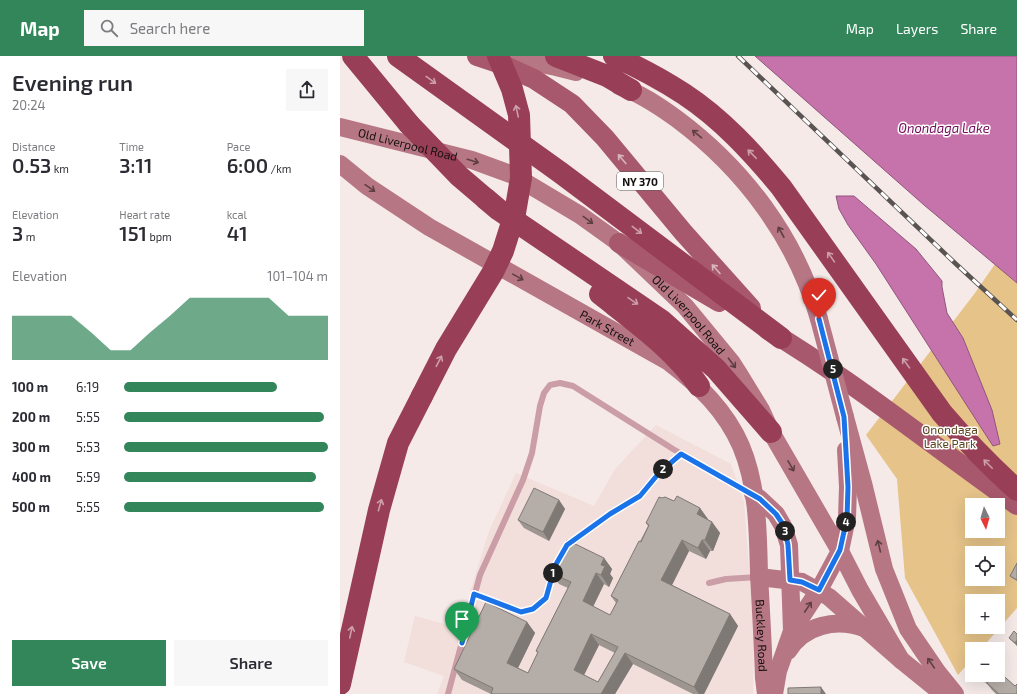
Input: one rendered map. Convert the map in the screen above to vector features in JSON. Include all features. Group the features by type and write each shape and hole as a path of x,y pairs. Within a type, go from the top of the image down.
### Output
{"highway":[{"path":"353,56 409,124 459,176 499,210 675,331 716,369 771,432"},
{"path":"399,56 561,173 781,338"},
{"path":"340,684 379,510 398,443 446,349 493,272 503,251 515,213 521,178 519,114 500,56"},
{"path":"556,56 607,76 631,90"},
{"path":"614,56 642,69 684,94 733,134 762,163 782,187 942,413 992,468 1017,490"},
{"path":"486,199 509,223 630,318 678,359 699,386"}],"main road":[{"name":"NY 370","path":"477,56 501,64 534,79 572,104 605,138 683,232 781,338"},
{"path":"500,56 556,67 601,79 631,90 663,109 699,135 746,182 760,200 778,226 798,263 810,290 844,417 855,485 884,569 908,629 938,673 956,694"},
{"name":"Old Liverpool Road","path":"340,127 472,160 513,175 580,215 619,243 685,306 732,363 761,410 771,432 840,550 860,590 901,660"},
{"name":"Park Street","path":"340,164 367,186 405,212 669,362 699,386 711,398 730,425 741,446 749,470 753,494 760,577"},
{"name":"NY 370","path":"619,243 781,338 864,392 1017,505"},
{"path":"774,694 778,671 792,631 819,590 840,550 855,485"},
{"path":"753,494 776,514 784,526 788,545 792,631"},
{"name":"Old Liverpool Road","path":"760,577 802,582 819,590 943,694"},
{"name":"Buckley Road","path":"760,577 766,694"},
{"path":"783,658 791,645 812,629 828,624 845,623 865,628"}],"lane":[{"path":"448,694 480,575 523,480 532,453 540,406 544,393 550,385 561,382 573,386 681,454 753,494"},
{"path":"474,594 521,612 533,609 546,598 555,566 567,545 610,514 640,496 659,473 681,454"},
{"path":"708,583 726,579 760,577"}],"shaded area":[{"path":"656,425 731,464 744,502 754,636 753,694 437,694 444,676 404,662 415,616 459,628 489,531 516,473 594,506 615,469"}],"green space":[{"name":"Onondaga Lake Park","path":"995,264 1017,283 1017,608 1005,622 1005,594 965,594 965,634 994,634 987,642 965,642 965,667 958,675 905,578 897,479 866,435 975,293"}],"water":[{"name":"Onondaga Lake","path":"755,56 1017,56 1017,283 924,205"},
{"path":"836,196 854,196 916,249 942,281 947,313 963,338 992,410 1000,444 993,446 876,264 848,225 839,209"}],"building":[{"path":"534,488 559,500 543,532 518,520"},
{"path":"677,496 700,508 697,514 712,522 705,540 702,540 698,548 682,540 661,580 730,614 694,687 625,653 601,694 491,694 493,688 454,669 486,602 527,622 507,663 528,673 538,652 536,651 571,582 551,573 567,540 604,558 601,565 605,566 601,575 596,573 583,601 610,615 618,600 611,596 639,541 641,542 649,525 646,523 659,497 665,497 674,501","holes":["591,634 618,647 598,682 574,670"]},
{"path":"1017,563 1017,580 1010,576"},
{"path":"1014,631 1017,634 1017,640 1015,643 1009,638"},
{"path":"1005,677 1015,686 1017,684 1017,694 999,694 987,683 1005,682"},
{"path":"821,687 821,694 788,694 788,688"}],"railway":[{"path":"738,56 956,264 1017,320"}],"route":[{"path":"462,643 474,594 521,612 533,609 546,598 555,566 567,545 610,514 640,496 659,473 681,454 753,494 776,514 784,526 788,545 790,580 802,582 819,590 840,550 847,518 848,487 844,417 819,319"}]}
